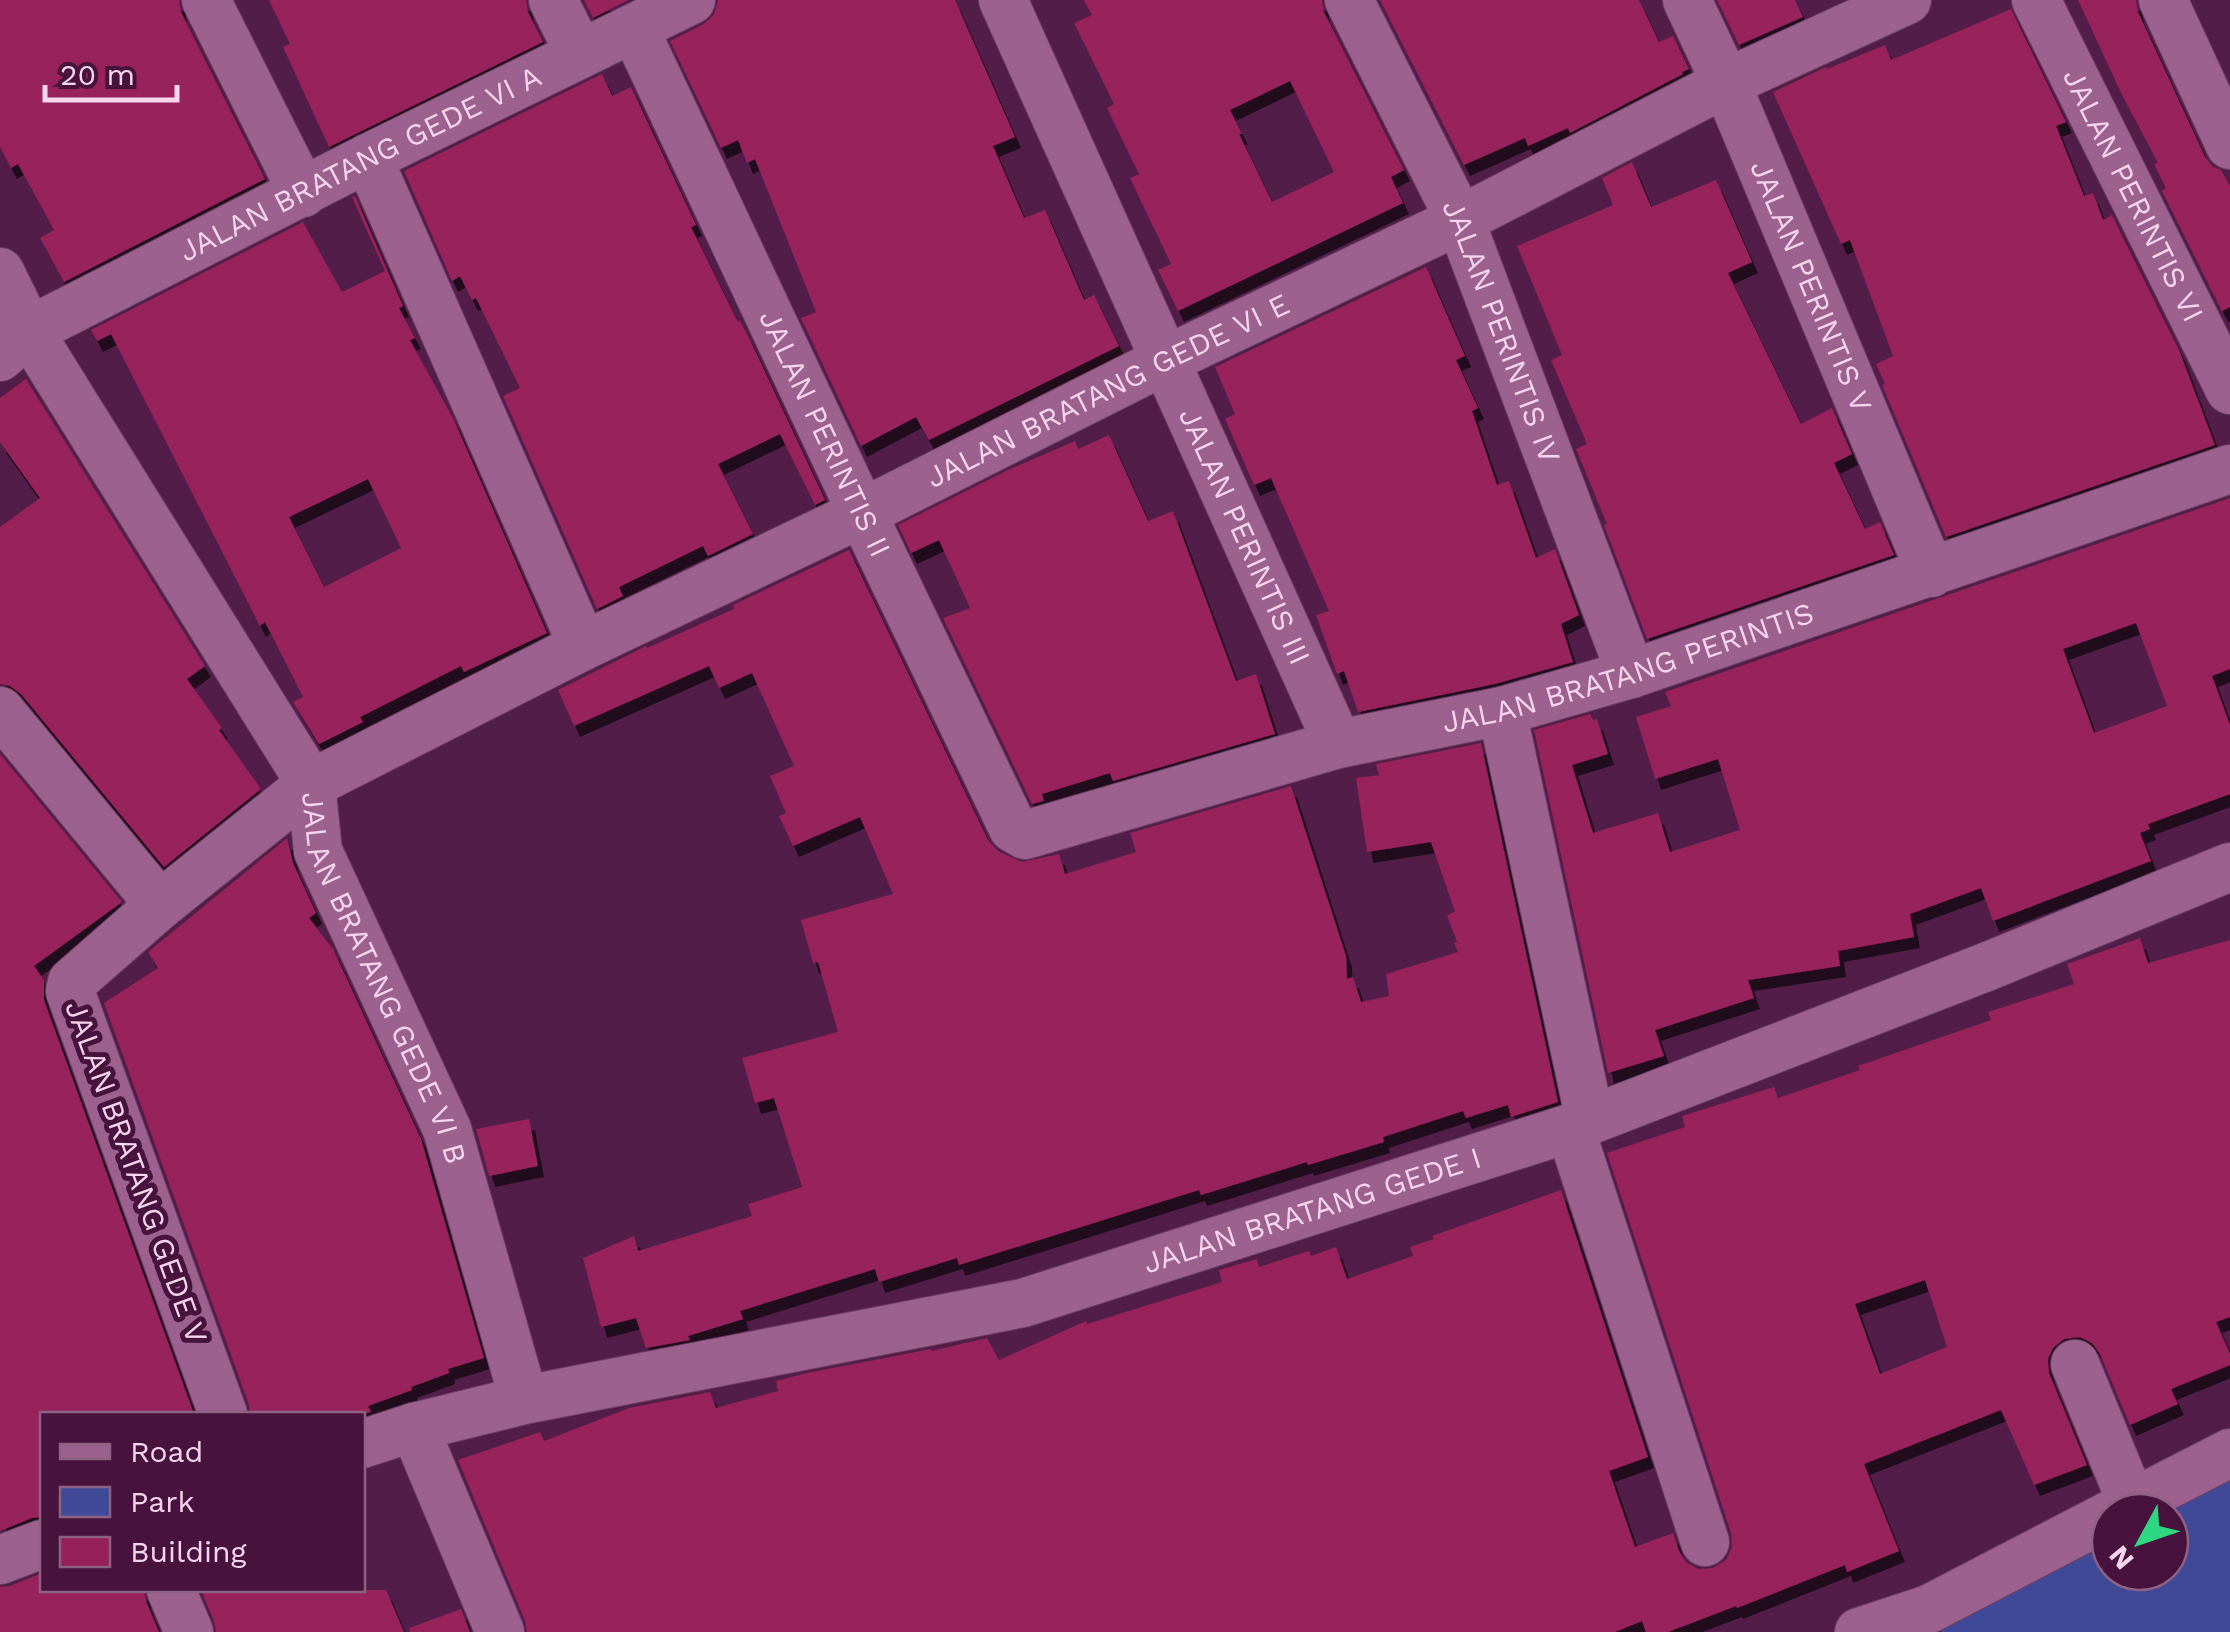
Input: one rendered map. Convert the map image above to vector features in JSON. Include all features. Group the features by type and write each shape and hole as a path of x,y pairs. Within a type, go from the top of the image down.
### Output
{"street":[{"path":"206,0 303,193"},
{"path":"553,0 580,54"},
{"name":"JALAN BRATANG GEDE VI A","path":"15,344 368,158 692,0"},
{"name":"JALAN PERINTIS III","path":"1003,0 1338,744"},
{"name":"JALAN PERINTIS IV","path":"1349,0 1460,220 1631,674"},
{"name":"JALAN PERINTIS V","path":"1687,0 1726,82 1931,574"},
{"name":"JALAN BRATANG GEDE VI E","path":"311,784 583,646 862,514 1166,360 1460,220 1726,82 1907,0"},
{"name":"JALAN PERINTIS VI","path":"2036,0 2230,390"},
{"path":"2164,0 2230,145"},
{"name":"JALAN PERINTIS II","path":"634,28 862,514 1013,828 1019,833"},
{"path":"368,158 583,646"},
{"name":"JALAN BRATANG GEDE VI B","path":"0,272 15,344 311,784 318,852 447,1129 524,1400"},
{"name":"JALAN BRATANG PERINTIS","path":"1019,833 1025,835 1338,744 1502,712 1631,674 2230,470"},
{"path":"0,711 160,905"},
{"path":"1502,712 1580,1124 1705,1542"},
{"name":"JALAN BRATANG GEDE V","path":"222,1412 70,990 72,982 160,905 311,784"},
{"name":"JALAN BRATANG GEDE I","path":"365,1443 524,1400 1024,1302 1580,1124 2230,867"},
{"path":"2074,1364 2113,1492"},
{"path":"414,1427 500,1632"},
{"path":"2154,1492 2230,1453"},
{"path":"1859,1632 1935,1620 2090,1527"},
{"path":"0,1560 40,1545"},
{"path":"172,1592 190,1632"}],"green space":[{"path":"2230,1477 2230,1632 1942,1632 1934,1614 2090,1542 2090,1592 2190,1592 2190,1495"}],"building":[{"path":"0,0 179,0 181,12 265,179 64,282 40,238 54,230 18,164 11,168 0,147"},
{"path":"269,0 526,0 543,42 329,147 283,47 290,44"},
{"path":"584,0 628,0 593,18"},
{"path":"718,0 955,0 1015,137 993,146 1024,218 1045,210 1084,300 1094,295 1119,346 929,440 916,417 861,446 801,318 816,312 755,159 747,163 738,140 721,148 670,41 704,24 714,14"},
{"path":"1084,0 1322,0 1324,12 1404,170 1391,177 1403,203 1178,311 1158,270 1171,264 1130,178 1139,174 1107,108 1114,104 1074,23 1092,15","holes":["1290,81 1334,172 1272,202 1230,110"]},
{"path":"1380,0 1639,0 1659,42 1673,36 1689,69 1570,133 1568,128 1528,146 1525,138 1464,165"},
{"path":"1717,0 1795,0 1803,17 1739,45"},
{"path":"2078,0 2136,0 2205,157 2221,170 2230,186 2230,307 2222,311 2162,191 2166,188 2154,164 2158,163"},
{"path":"2011,9 2066,122 2056,126 2084,196 2093,193 2103,220 2112,215 2179,350 2215,445 1946,537 1882,385 1885,384 1876,364 1893,356 1850,240 1841,244 1773,92 1885,45 1891,60"},
{"path":"602,74 612,96 631,87 696,225 691,227 750,340 825,500 815,505 780,434 718,464 753,534 708,556 703,546 619,587 623,596 597,609 503,396 520,388 476,298 472,300 460,276 452,281 404,171"},
{"path":"1632,162 1651,207 1716,180 1752,262 1728,273 1801,424 1832,408 1852,454 1834,463 1865,529 1880,522 1894,555 1647,639 1576,449 1587,444 1551,360 1562,355 1517,246 1613,205 1602,178"},
{"path":"355,196 403,306 399,308 415,338 410,340 454,420 547,633 464,672 461,666 360,717 363,722 319,744 293,702 303,697 265,622 260,626 111,334 97,341 91,330 303,222 342,292 385,271 352,197","holes":["368,479 401,548 324,587 289,517"]},
{"path":"1426,267 1465,356 1456,360 1478,408 1472,411 1497,485 1509,481 1536,558 1555,549 1579,615 1561,624 1573,662 1495,684 1358,712 1344,671 1337,674 1316,615 1329,611 1271,478 1254,485 1225,419 1235,414 1215,367"},
{"path":"26,379 205,666 187,679 261,789 164,867 21,694 0,684 0,527 40,498 0,442 0,398"},
{"path":"1109,435 1148,521 1173,511 1236,681 1256,674 1275,734 1113,781 1110,773 1042,794 1044,801 1032,804 943,618 970,608 939,540 911,553 898,525 1075,441 1078,449"},
{"path":"2230,498 2230,669 2212,676 2230,725 2230,794 2148,824 2150,829 2140,833 2151,861 1993,921 1981,888 1910,914 1914,937 1838,951 1840,966 1748,980 1754,998 1655,1030 1664,1056 1608,1073 1534,730 1590,714 1593,720 1597,719 1608,754 1572,765 1593,833 1658,813 1670,852 1740,830 1718,759 1655,779 1636,717 1671,706 1665,692","holes":["2136,623 2167,706 2094,733 2063,649"]},
{"path":"849,550 988,840 998,851 1022,862 1059,854 1065,874 1136,852 1130,833 1291,786 1346,956 1347,979 1353,977 1361,1002 1389,996 1386,974 1458,952 1447,915 1455,912 1431,842 1367,852 1356,778 1379,775 1376,764 1481,743 1558,1102 1511,1117 1508,1105 1466,1118 1463,1111 1383,1137 1384,1142 1201,1195 1199,1190 959,1265 957,1258 879,1282 875,1269 740,1311 743,1319 688,1336 690,1340 646,1348 636,1318 601,1327 583,1258 634,1236 638,1251 752,1216 748,1204 802,1187 774,1098 755,1103 742,1058 838,1032 801,920 893,894 860,817 793,846 779,816 786,813 770,776 794,766 752,673 719,688 709,666 574,726 558,690 646,646 734,609 733,605"},
{"path":"0,754 122,902 34,966 44,980 44,1000 193,1412 40,1412 40,1517 0,1531"},
{"path":"287,838 293,863 316,913 309,918 333,949 421,1139 484,1358 448,1369 449,1373 368,1406 371,1412 365,1414 250,1412 104,1003 158,968 148,952"},
{"path":"2140,938 2148,963 2230,940 2230,1317 2216,1322 2230,1354 2230,1365 2171,1389 2178,1404 2130,1425 2092,1343 2080,1337 2064,1339 2048,1359 2049,1373 2087,1465 2034,1485 2001,1410 1864,1464 1899,1551 1847,1572 1845,1565 1668,1632 1646,1632 1642,1621 1615,1632 527,1632 458,1460 540,1432 544,1441 629,1408 710,1392 716,1408 778,1391 776,1381 987,1338 999,1360 1086,1321 1087,1324 1222,1282 1219,1270 1257,1259 1259,1267 1336,1247 1347,1279 1413,1256 1410,1247 1434,1239 1432,1236 1561,1190 1648,1457 1609,1471 1635,1547 1673,1533 1686,1562 1698,1569 1713,1568 1726,1560 1732,1547 1731,1533 1607,1153 1685,1127 1682,1116 1774,1087 1778,1098 1991,1020 1988,1012 2074,984 2067,964","holes":["1925,1280 1947,1347 1880,1374 1855,1304"]},
{"path":"529,1119 538,1166 489,1176 476,1129"},
{"path":"40,1574 40,1592 144,1592 159,1632 0,1632 0,1587"},
{"path":"386,1590 404,1632 216,1632 202,1592"},
{"path":"461,1609 470,1632 410,1632 409,1628"}]}
